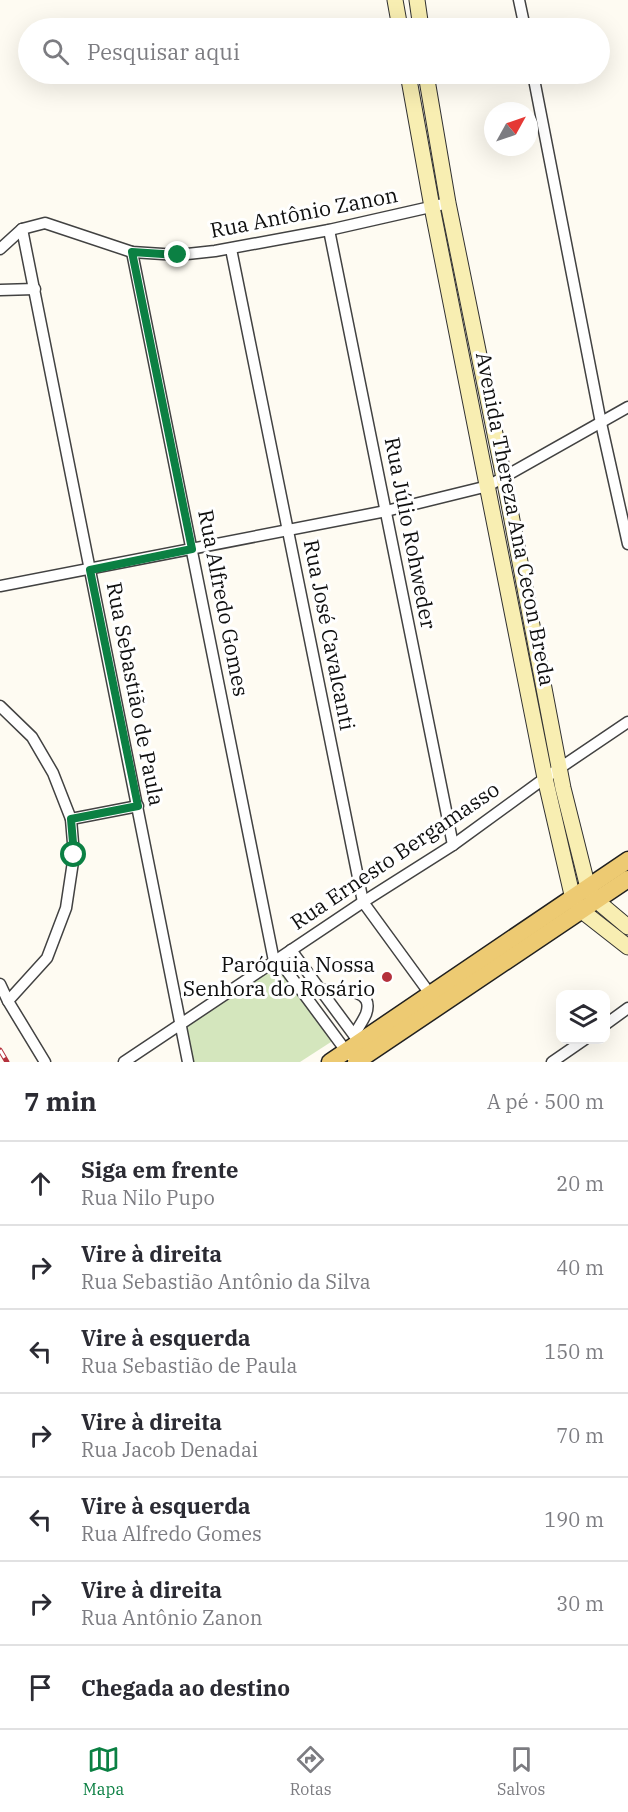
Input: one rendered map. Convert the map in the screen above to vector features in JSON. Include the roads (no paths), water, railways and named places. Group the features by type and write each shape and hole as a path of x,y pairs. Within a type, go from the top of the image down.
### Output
{"main road":[{"path":"417,0 420,18"},
{"path":"399,1 400,18"},
{"name":"Avenida Thereza Ana Cecon Breda","path":"410,84 545,778 578,905"},
{"name":"Avenida Thereza Ana Cecon Breda","path":"428,84 448,203 504,478 559,768 592,894"},
{"path":"330,1062 356,1051 578,905 628,860"},
{"path":"592,894 628,879"},
{"path":"592,894 628,927"},
{"path":"578,905 628,946"}],"street":[{"path":"519,0 523,18"},
{"path":"535,84 601,423 628,544"},
{"name":"Rua Antônio Zanon","path":"22,229 45,223 132,252 178,255 231,249 448,203"},
{"path":"0,249 22,229"},
{"name":"Rua Sebastião de Paula","path":"22,229 188,1062"},
{"name":"Rua Júlio Rohweder","path":"329,230 453,844"},
{"name":"Rua José Cavalcanti","path":"231,249 363,902 434,1000"},
{"name":"Rua Alfredo Gomes","path":"132,252 276,960"},
{"path":"0,290 35,290"},
{"path":"0,586 386,511 488,486 628,407"},
{"path":"0,706 32,737 53,773 71,819 74,855 66,908 47,958 8,1001"},
{"name":"Rua Ernesto Bergamasso","path":"124,1062 453,844 628,722"},
{"path":"71,819 138,806"},
{"path":"291,950 321,990 356,1051"},
{"path":"276,960 356,1051"},
{"path":"0,984 45,1062"},
{"path":"321,990 354,991 364,998 367,1006 366,1013 356,1051"},
{"path":"610,1021 628,1008"},
{"path":"552,1062 578,1044"}],"railway":[{"path":"0,1050 7,1062"}],"place":[{"name":"Paróquia Nossa Senhora do Rosário","path":"387,977"}]}
